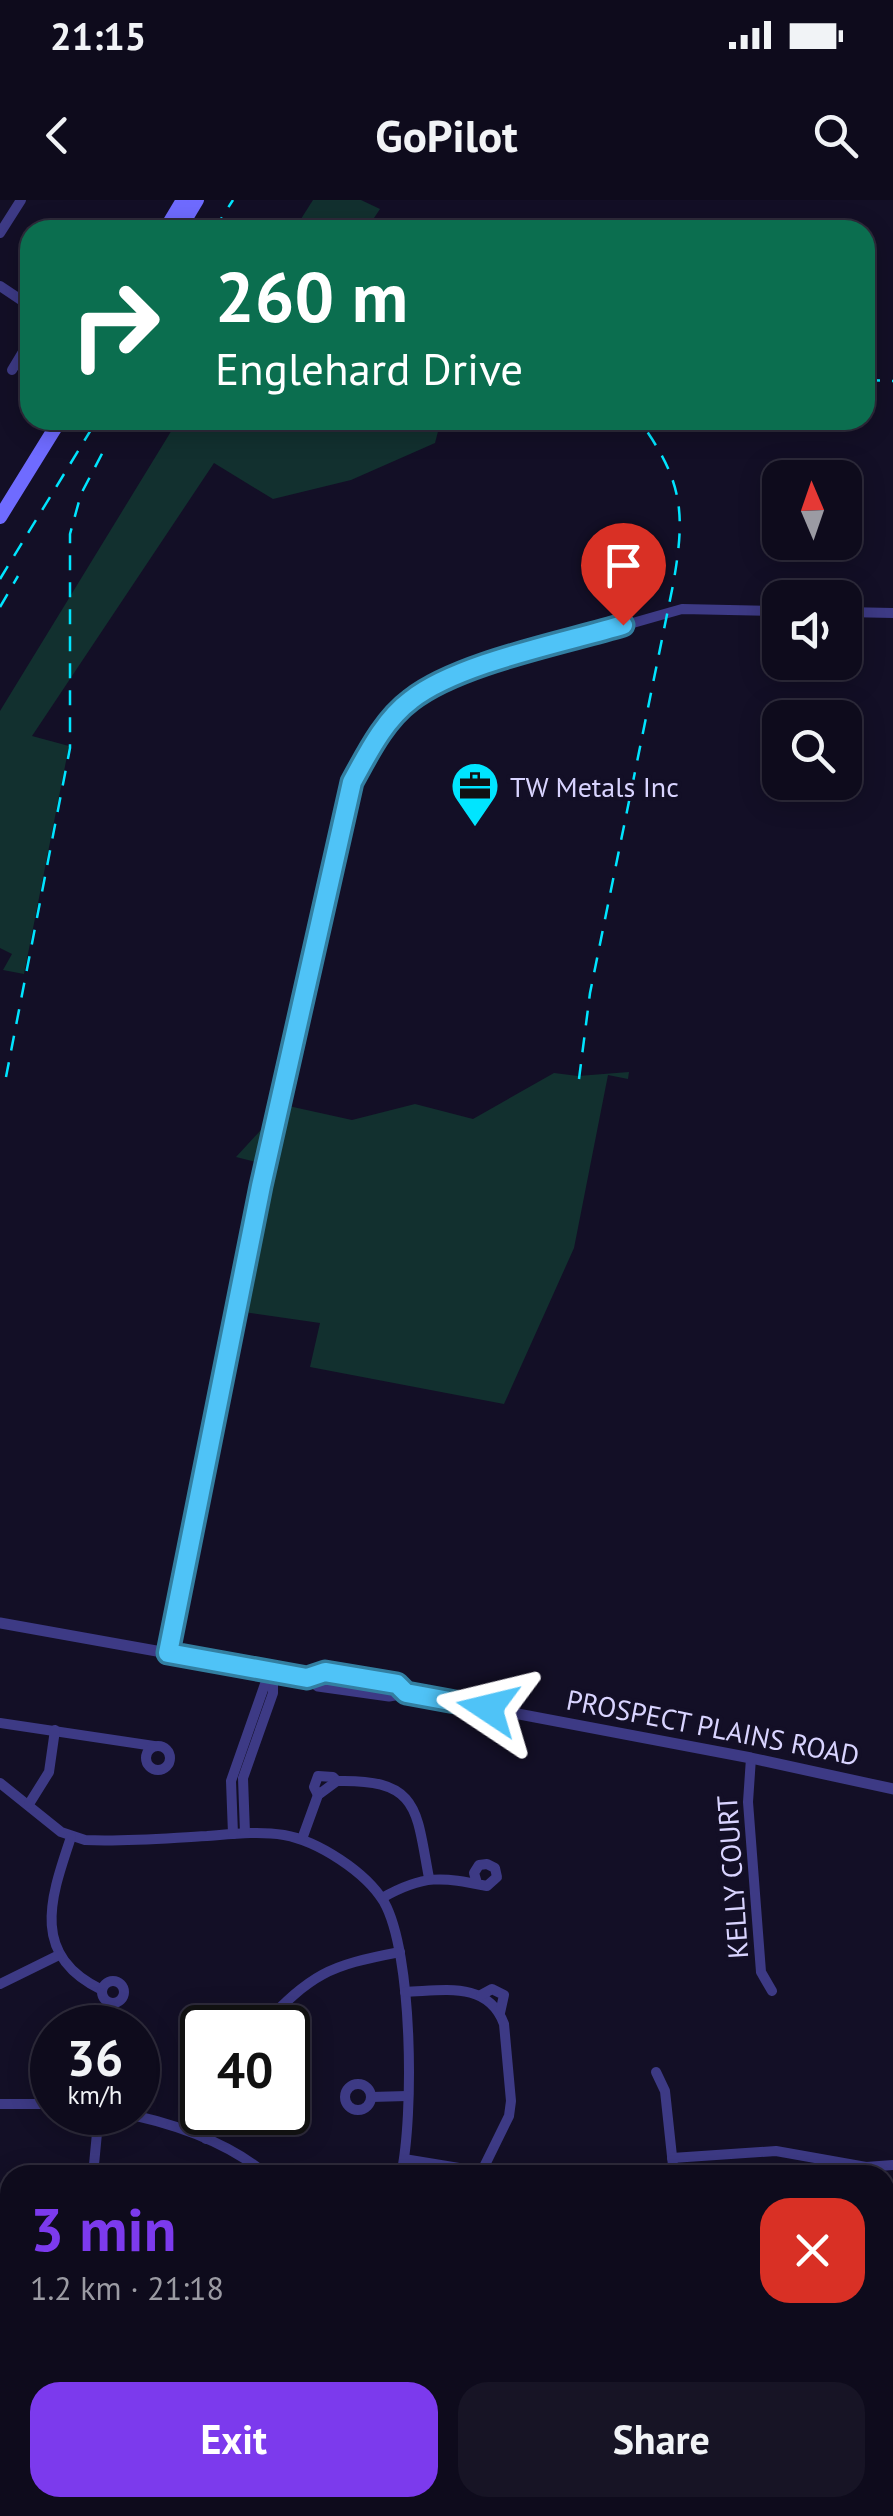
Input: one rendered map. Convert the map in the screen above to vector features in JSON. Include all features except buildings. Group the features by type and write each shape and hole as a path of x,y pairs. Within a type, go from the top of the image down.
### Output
{"main road":[{"path":"0,499 43,430"},
{"path":"0,517 54,430"}],"street":[{"path":"0,233 21,200"},
{"path":"12,370 20,357"},
{"path":"168,1653 261,1186 352,782 376,738 410,700 457,673 682,609 762,611"},
{"path":"862,612 893,613"},
{"name":"PROSPECT PLAINS ROAD","path":"0,1623 307,1678 325,1672 397,1684 406,1693 893,1789"},
{"path":"239,1834 242,1778 273,1692 273,1672"},
{"path":"0,1722 154,1746"},
{"path":"29,1804 49,1772 54,1730"},
{"name":"KELLY COURT","path":"751,1758 748,1802 761,1972 772,1991"},
{"path":"302,1839 318,1795 337,1781 393,1788 416,1810 430,1878"},
{"path":"0,1783 71,1837 92,1840 264,1833 302,1839 332,1854 382,1898 400,1952 405,1992 407,2096 402,2165"},
{"path":"71,1837 48,1919 59,1955 88,1984 102,1990"},
{"path":"382,1898 430,1878 476,1883"},
{"path":"284,2005 318,1974 338,1965 400,1952"},
{"path":"0,1984 59,1955"},
{"path":"405,1992 466,1990 481,1995 500,2013 511,2101 509,2116 483,2165"},
{"path":"656,2072 665,2091 673,2165"},
{"path":"371,2098 407,2096"},
{"path":"0,2104 30,2104"},
{"path":"160,2123 206,2139 250,2165"},
{"path":"94,2165 97,2135"},
{"path":"206,2139 208,2135"},
{"path":"672,2158 776,2151 855,2165"},
{"path":"404,2159 441,2165"}],"green space":[{"path":"313,200 361,200 380,209 373,220 300,220"},
{"path":"172,430 438,430 435,443 351,480 273,499 214,463 32,736 69,746 24,974 3,970 12,954 0,948 0,711"},
{"path":"629,1072 628,1079 608,1075 574,1248 504,1404 310,1367 320,1323 243,1312 272,1166 236,1157 284,1105 352,1120 415,1104 473,1119 554,1073 578,1076"}],"railway":[{"path":"220,220 233,200"},
{"path":"875,380 893,381"},
{"path":"0,579 91,430"},
{"path":"579,1079 590,993 673,585 679,537 680,517 673,480 646,430"},
{"path":"6,1077 70,748 70,534 81,494 105,448"},
{"path":"0,607 18,576"}],"place":[{"name":"TW Metals Inc","path":"475,828"}],"route":[{"path":"488,1708 406,1693 397,1684 325,1672 307,1678 168,1653 261,1186 352,782 376,738 410,700 457,673 623,625"}]}
